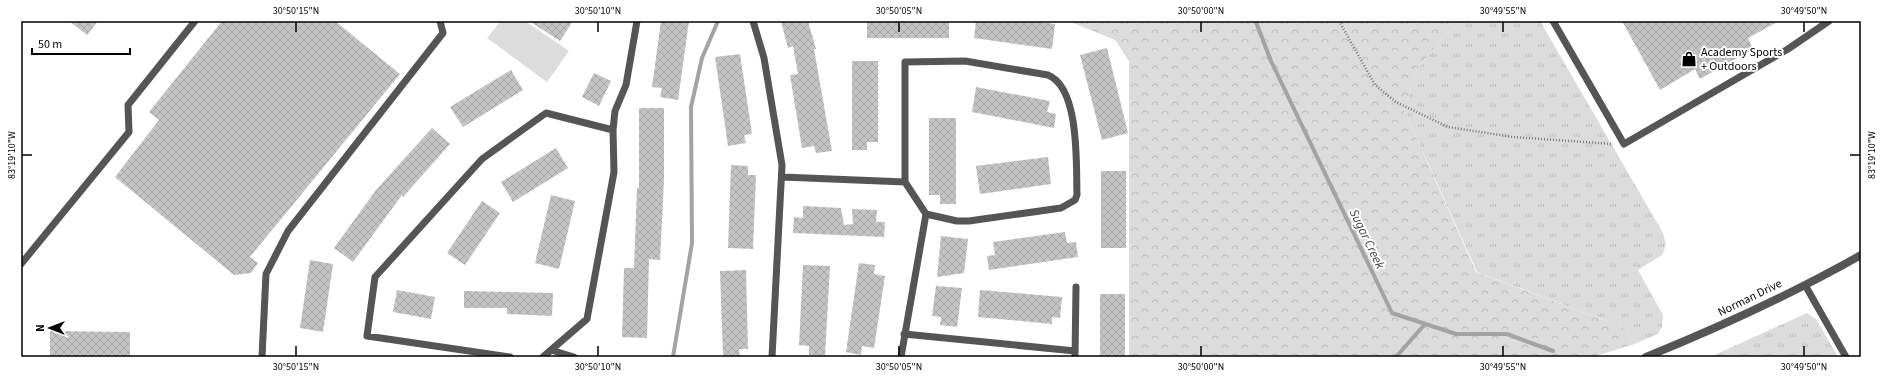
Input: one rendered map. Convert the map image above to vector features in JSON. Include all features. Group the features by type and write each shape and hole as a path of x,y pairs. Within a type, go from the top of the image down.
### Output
{"street":[{"name":"Norman Drive","path":"1646,357 1724,324 1805,285 1861,255"}],"lane":[{"path":"21,264 129,132 128,105 195,21"},
{"path":"262,357 266,274 288,231 443,33 440,21"},
{"path":"543,357 588,319 614,172 613,130 615,111 626,84 637,21"},
{"path":"754,21 764,58 782,165 772,357"},
{"path":"1552,21 1624,144 1788,49 1830,21"},
{"path":"905,62 973,63 1048,75 1059,82 1063,88 1075,125 1077,195 1075,200 1061,208 969,221 957,221 926,214 904,182 905,62"},
{"path":"510,357 367,336 375,277 482,159 546,113 613,130"},
{"path":"782,176 904,182"},
{"path":"901,357 926,214"},
{"path":"1805,285 1846,357"},
{"path":"904,334 1075,354 1076,287"},
{"path":"551,350 574,357"}],"path":[{"path":"1338,21 1375,85 1396,102 1448,127 1514,137 1586,143 1624,144"}],"green space":[{"path":"501,21 525,21 569,51 547,82 487,38"},
{"path":"1068,21 1464,21 1446,34 1418,68 1404,110 1476,272 1627,329 1632,345 1592,357 1129,357 1129,61 1115,40"},
{"path":"1464,21 1540,21 1663,233 1666,245 1662,255 1638,270 1663,315 1662,327 1658,334 1632,345 1627,329 1477,272 1404,110 1418,68 1446,34"},
{"path":"1807,313 1816,319 1838,357 1710,357"}],"building":[{"path":"69,21 98,21 87,35"},
{"path":"222,21 335,21 400,74 250,257 258,263 251,273 234,275 115,177 159,120 149,112"},
{"path":"529,21 573,21 560,41"},
{"path":"661,21 689,21 678,100 660,97 662,88 652,87"},
{"path":"781,21 808,21 816,49 814,49 832,151 816,153 814,146 802,148 790,75 798,74 793,46 788,48"},
{"path":"867,21 949,21 949,38 867,38"},
{"path":"976,21 1032,21 1055,24 1052,49 974,38"},
{"name":"Academy Sports + Outdoors","path":"1622,21 1779,21 1748,38 1753,49 1700,79 1695,69 1660,90"},
{"path":"1107,48 1128,133 1102,140 1080,55"},
{"path":"740,54 752,134 744,135 746,143 728,146 715,57"},
{"path":"852,61 878,61 878,142 867,142 867,150 852,150"},
{"path":"511,70 523,90 463,127 450,107"},
{"path":"594,73 611,81 599,106 582,97"},
{"path":"976,87 1050,101 1047,112 1056,114 1054,128 972,112"},
{"path":"639,108 664,108 664,180 660,260 649,259 647,338 622,337 624,268 634,268 637,188 639,188"},
{"path":"929,118 956,118 956,204 940,204 940,195 929,195"},
{"path":"432,128 450,144 403,197 402,195 353,262 334,248 376,190"},
{"path":"556,148 568,168 513,202 501,182"},
{"path":"1048,157 1051,184 980,194 976,166"},
{"path":"731,165 748,166 748,175 756,175 753,249 728,248"},
{"path":"1101,171 1126,171 1126,248 1101,248"},
{"path":"551,195 575,201 559,269 535,263"},
{"path":"482,201 500,213 465,265 447,253"},
{"path":"803,206 841,208 844,225 853,224 852,209 877,210 876,222 885,222 884,237 793,233 794,217 803,218"},
{"path":"1065,232 1067,243 1076,242 1078,257 989,270 987,256 995,255 993,242"},
{"path":"941,236 968,239 964,273 937,277"},
{"path":"310,260 333,264 323,332 300,328"},
{"path":"859,263 875,265 874,274 885,276 874,348 862,346 861,355 846,352"},
{"path":"803,265 830,266 825,356 809,355 809,346 799,345"},
{"path":"746,270 748,349 739,349 740,356 723,356 720,271"},
{"path":"936,286 962,288 957,327 940,325 941,317 932,316"},
{"path":"397,290 435,297 431,319 393,312"},
{"path":"980,290 1062,297 1060,318 1052,317 1052,324 978,317"},
{"path":"464,291 553,293 552,316 507,314 507,308 464,308"},
{"path":"1100,294 1125,294 1125,357 1100,357"},
{"path":"50,331 130,332 130,357 50,357"}],"waterway":[{"path":"673,357 692,243 691,107 702,58 718,21"},
{"name":"Sugar Creek","path":"1254,21 1256,22 1271,61 1392,313 1456,334 1507,334 1553,351"},
{"path":"1396,357 1425,324"}],"place":[{"name":"Academy Sports + Outdoors","path":"1689,59"}]}
